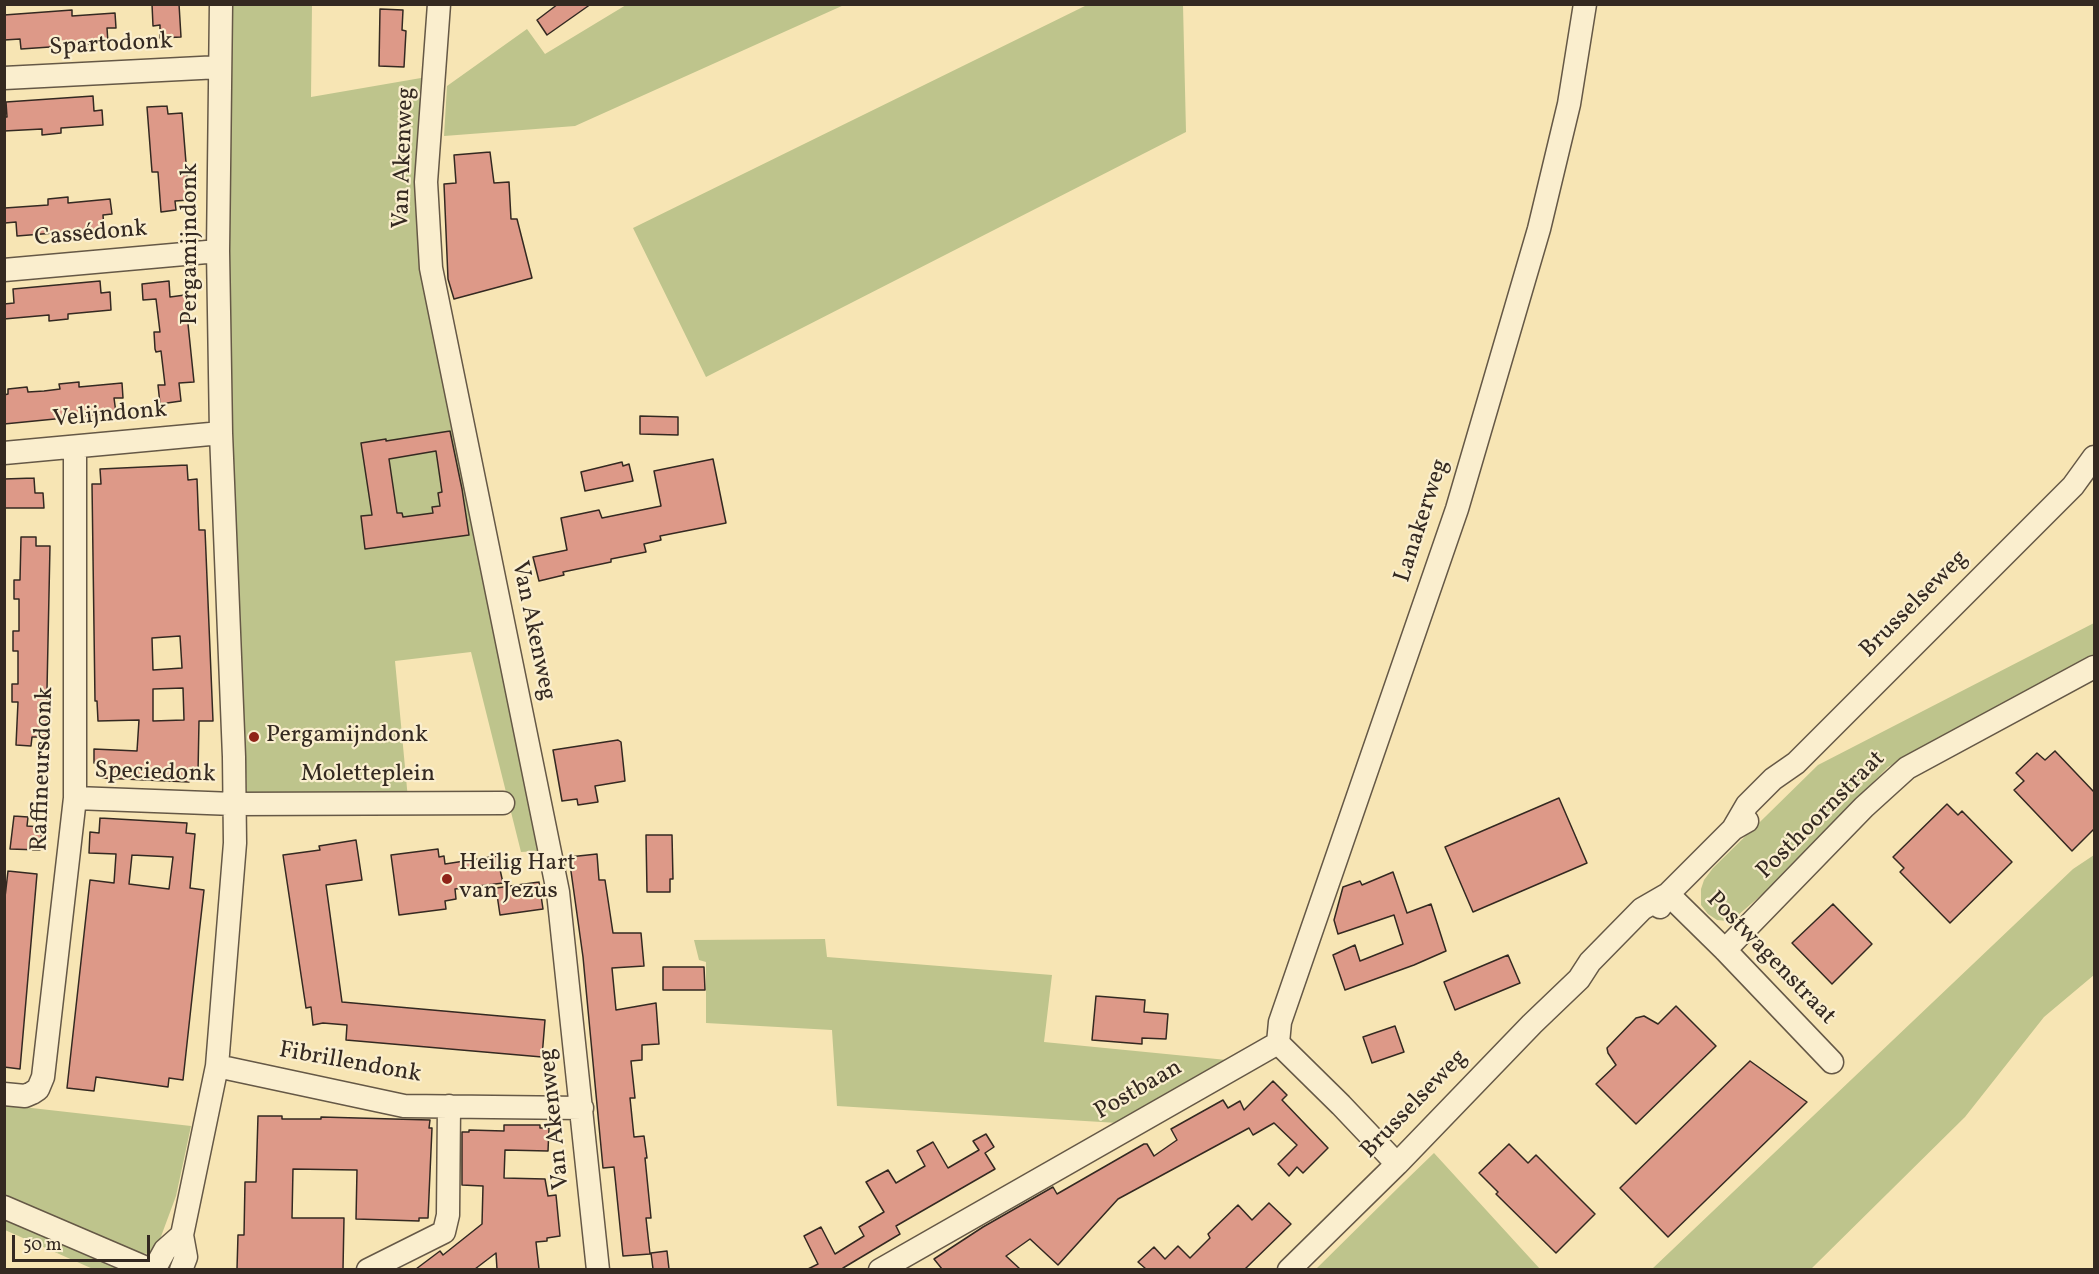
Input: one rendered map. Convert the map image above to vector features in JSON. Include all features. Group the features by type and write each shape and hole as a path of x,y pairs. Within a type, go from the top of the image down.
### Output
{"street":[{"name":"Pergamijndonk","path":"181,1269 186,1257 182,1235 216,1066 235,843 234,757 221,433 218,251 221,4"},
{"name":"Van Akenweg","path":"439,4 426,182 431,268 558,892 598,1269"},
{"name":"Lanakerweg","path":"1278,1044 1280,1022 1464,487 1539,229 1569,104 1585,4"},
{"name":"Spartodonk","path":"4,78 220,67"},
{"name":"Cassédonk","path":"4,270 218,251"},
{"name":"Velijndonk","path":"4,453 221,433"},
{"name":"Raffineursdonk","path":"4,1094 25,1096 38,1089 43,1077 75,798 75,447"},
{"name":"Brusselseweg","path":"2073,486 2094,457"},
{"name":"Brusselseweg","path":"1289,1269 1397,1164 1467,1089 1579,979 1590,962 1642,909 1668,894 1733,829 1755,816 1782,787 1796,763 2073,486 2094,470"},
{"name":"Posthoornstraat","path":"1725,950 1864,807 1907,768 2094,667"},
{"name":"Speciedonk","path":"75,798 234,804"},
{"name":"Moletteplein","path":"234,804 503,802"},
{"name":"Postwagenstraat","path":"1668,894 1832,1062"},
{"path":"1278,1044 1397,1164"},
{"name":"Postbaan","path":"880,1269 1278,1044"},
{"name":"Fibrillendonk","path":"216,1066 404,1106 582,1108"},
{"path":"368,1269 444,1232 448,1215 449,1106"},
{"path":"4,1208 152,1269 165,1250 182,1235"}],"green space":[{"path":"1089,4 1183,5 1186,132 706,377 633,228"},
{"path":"231,5 312,5 311,97 421,78 417,221 539,851 521,852 471,652 395,661 408,799 247,794 226,321"},
{"path":"626,5 844,5 575,126 444,136 447,86 527,29 545,54"},
{"path":"2094,623 2094,655 1888,767 1773,885 1737,916 1727,921 1717,920 1701,905 1701,889 1704,880 1713,868 1818,765"},
{"path":"2094,855 2094,975 2044,1017 1965,1117 1811,1269 1652,1269 2073,869"},
{"path":"825,939 827,957 1052,975 1044,1042 1227,1060 1118,1123 837,1106 832,1030 706,1023 706,962 699,960 694,940"},
{"path":"5,1105 191,1126 176,1196 156,1250 148,1254 128,1251 5,1197"},
{"path":"1434,1153 1540,1269 1316,1269 1404,1182"},
{"path":"4,1218 118,1269 93,1269 5,1230"}],"building":[{"path":"152,4 179,4 181,37 160,38 160,25 153,26"},
{"path":"558,4 591,4 547,35 537,20"},
{"path":"380,9 403,10 402,30 406,31 404,67 379,66"},
{"path":"72,10 72,16 115,13 116,28 107,28 108,43 21,49 20,39 4,40 4,15"},
{"path":"93,96 94,111 102,110 103,125 61,128 61,133 42,135 42,129 4,131 4,117 7,117 6,102"},
{"path":"167,106 168,114 182,113 189,200 175,201 176,210 161,212 158,172 152,172 147,107"},
{"path":"490,152 494,183 509,182 511,219 517,219 532,278 454,299 448,279 444,184 456,183 454,155"},
{"path":"68,197 68,203 110,199 112,214 103,215 104,229 17,236 16,222 5,223 5,208 48,205 48,199"},
{"path":"100,281 101,293 110,292 111,310 68,314 68,319 49,321 49,315 4,319 4,304 14,303 13,289"},
{"path":"169,281 170,297 185,295 194,382 179,383 181,401 160,404 158,385 165,385 161,351 156,352 155,349 154,332 160,332 156,299 143,300 142,284"},
{"path":"79,382 79,387 122,383 123,398 114,398 116,413 4,424 4,395 8,394 8,389 27,387 28,392 44,391 60,389 59,384"},
{"path":"640,416 678,417 678,435 640,434"},
{"path":"450,431 469,535 365,549 361,516 372,515 361,443 386,439 386,441","holes":["436,451 442,492 438,493 440,506 432,507 433,513 403,517 402,513 397,513 389,459"]},
{"path":"713,459 726,523 660,536 661,540 644,544 646,552 563,572 564,575 539,581 533,557 567,550 561,518 599,510 602,518 661,506 654,471"},
{"path":"622,462 623,466 629,464 633,481 585,491 581,472"},
{"path":"187,465 188,480 197,479 199,530 205,530 213,721 199,721 198,773 189,772 189,782 102,778 103,764 94,763 94,749 137,751 139,720 98,721 97,701 95,701 92,484 101,484 100,469","holes":["180,636 182,668 153,670 152,638","183,688 184,720 153,721 153,689"]},
{"path":"34,478 35,493 43,493 44,508 4,508 4,479"},
{"path":"21,537 36,537 36,546 50,546 46,737 32,737 31,746 16,745 18,702 12,702 12,684 18,684 18,651 13,651 13,631 19,631 19,599 14,599 14,580 20,580"},
{"path":"618,740 621,742 625,781 595,786 598,802 578,805 577,799 562,801 553,750"},
{"path":"2055,751 2094,792 2094,829 2072,851 2014,790 2024,781 2016,773 2037,753 2045,760"},
{"path":"1559,798 1587,863 1473,912 1445,847"},
{"path":"1947,804 1958,815 1962,811 2012,862 1950,923 1900,872 1904,868 1893,857"},
{"path":"14,816 28,817 27,826 42,827 40,850 10,849"},
{"path":"100,818 187,823 186,833 195,834 190,888 204,890 183,1080 169,1078 168,1087 96,1077 94,1091 67,1088 90,880 114,883 116,854 89,853 90,832 99,833","holes":["132,855 173,857 169,889 129,884"]},
{"path":"646,835 672,835 673,879 670,879 670,892 647,892"},
{"path":"356,840 362,880 326,885 342,1002 545,1020 542,1057 346,1040 347,1025 323,1023 313,1025 311,1007 306,1008 283,855 320,850 319,846"},
{"name":"Heilig Hart van Jezus","path":"438,849 439,857 444,856 445,864 497,856 503,883 455,889 456,899 445,901 446,909 399,915 391,855"},
{"path":"597,854 599,880 605,880 613,933 641,933 644,966 612,968 616,1010 656,1003 659,1044 642,1045 642,1060 631,1061 635,1098 630,1098 634,1137 644,1136 647,1158 645,1158 651,1218 646,1218 650,1254 623,1256 614,1167 603,1168 583,957 569,857"},
{"path":"8,871 37,874 20,1069 4,1067 4,906"},
{"path":"1393,872 1407,913 1431,904 1446,951 1345,990 1333,955 1355,945 1360,961 1403,944 1394,915 1338,934 1334,920 1343,887 1360,881 1362,885"},
{"path":"539,882 543,909 500,915 496,888"},
{"path":"1833,904 1872,944 1832,984 1792,943"},
{"path":"1508,955 1520,983 1455,1010 1444,982"},
{"path":"663,967 704,967 705,990 663,990"},
{"path":"1096,996 1145,1000 1144,1012 1168,1014 1166,1039 1142,1038 1142,1044 1092,1040"},
{"path":"1676,1006 1716,1046 1636,1124 1596,1084 1616,1065 1607,1048 1636,1018 1644,1016 1658,1024"},
{"path":"1395,1026 1404,1052 1372,1063 1363,1037"},
{"path":"1750,1061 1807,1102 1668,1237 1620,1188"},
{"path":"1273,1081 1287,1095 1282,1100 1328,1148 1303,1173 1297,1167 1289,1176 1278,1164 1297,1145 1274,1123 1253,1135 1249,1128 1118,1199 1058,1265 1030,1239 1006,1256 1020,1269 942,1269 934,1259 983,1227 1053,1187 1057,1194 1144,1144 1147,1144 1154,1156 1177,1140 1171,1129 1223,1100 1228,1108 1240,1101 1244,1110"},
{"path":"258,1116 282,1116 282,1119 321,1119 321,1117 430,1120 429,1128 432,1128 428,1218 419,1218 419,1221 356,1219 357,1170 293,1169 292,1218 344,1218 343,1269 237,1269 238,1235 244,1235 245,1182 256,1182"},
{"path":"504,1125 540,1125 540,1128 549,1128 548,1151 505,1150 504,1178 545,1179 548,1196 556,1195 560,1236 536,1242 539,1269 497,1269 496,1253 475,1269 416,1269 440,1251 443,1255 482,1224 483,1186 462,1185 462,1132 469,1132 469,1130 504,1131"},
{"path":"986,1134 994,1147 985,1153 995,1169 896,1226 900,1234 844,1269 808,1269 818,1264 804,1236 821,1227 835,1254 864,1236 859,1227 884,1212 866,1182 888,1170 896,1183 925,1166 917,1151 933,1142 948,1168 979,1150 973,1141"},
{"path":"1509,1144 1528,1163 1536,1155 1595,1214 1556,1253 1496,1194 1498,1192 1479,1173"},
{"path":"1269,1203 1291,1224 1245,1269 1146,1269 1138,1262 1154,1247 1165,1259 1178,1246 1190,1258 1210,1238 1208,1234 1238,1205 1252,1220"},
{"path":"667,1251 669,1269 653,1269 651,1253"}],"place":[{"name":"Pergamijndonk","path":"254,737"},
{"name":"Heilig Hart van Jezus","path":"447,879"}]}
